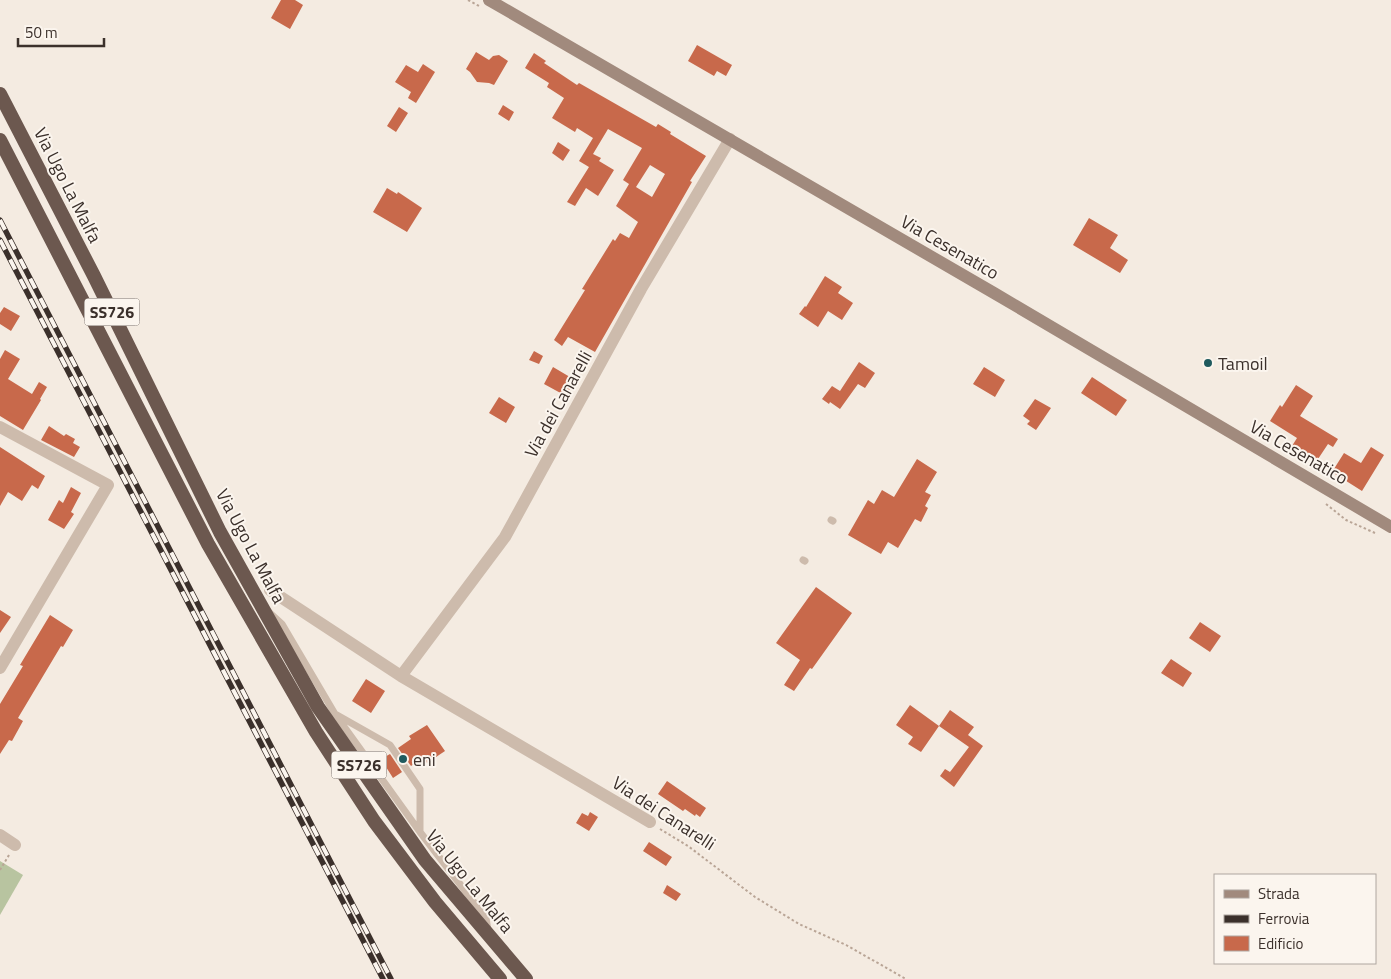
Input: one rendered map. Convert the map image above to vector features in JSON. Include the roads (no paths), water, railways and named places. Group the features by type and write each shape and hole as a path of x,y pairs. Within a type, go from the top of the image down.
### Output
{"highway":[{"name":"Via Ugo La Malfa","path":"0,94 94,276 220,532 318,707 426,860 526,979"},
{"name":"Via Ugo La Malfa","path":"0,140 208,544 316,732 374,821 435,902 500,979"}],"main road":[{"name":"Via Cesenatico","path":"490,0 1391,527"}],"street":[{"name":"Via dei Canarelli","path":"401,676 505,537 640,289 730,139"},
{"path":"0,428 108,485 0,668"},
{"name":"Via dei Canarelli","path":"270,590 401,676 650,822"},
{"path":"0,835 16,845"}],"lane":[{"path":"260,604 282,624 335,714 420,832 486,918 489,936"},
{"path":"335,714 390,745 420,789 420,832"}],"railway":[{"path":"0,220 391,979"},
{"path":"0,240 383,979"}],"place":[{"name":"Tamoil","path":"1208,363"},
{"name":"eni","path":"403,759"}]}
